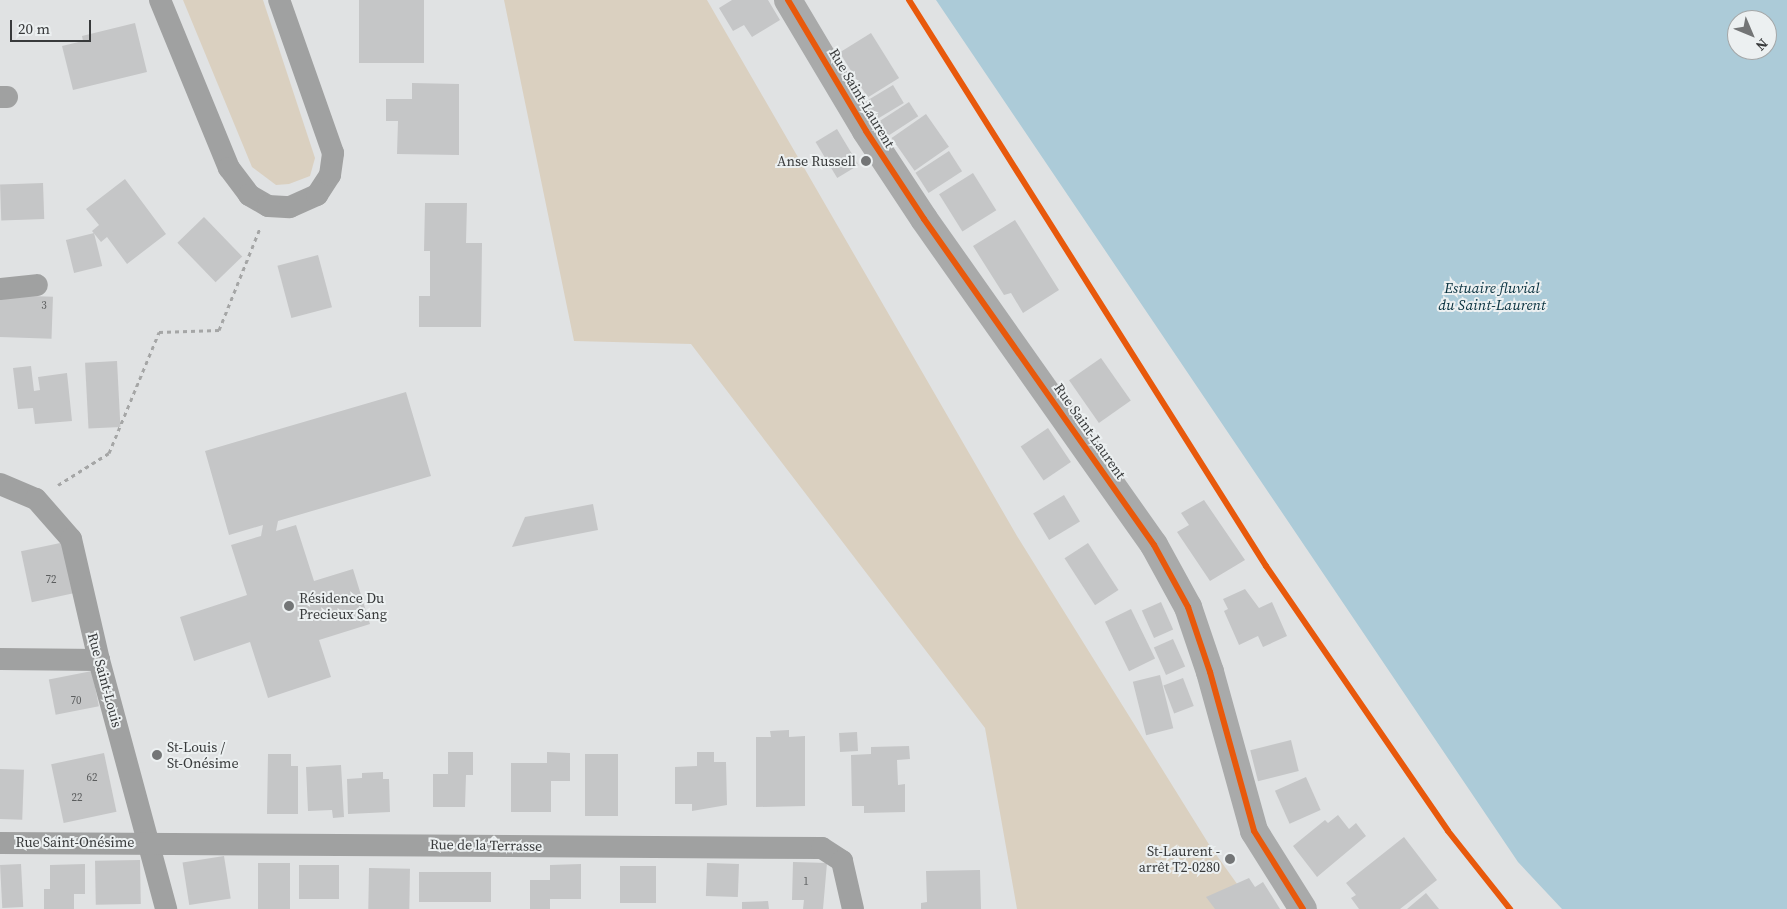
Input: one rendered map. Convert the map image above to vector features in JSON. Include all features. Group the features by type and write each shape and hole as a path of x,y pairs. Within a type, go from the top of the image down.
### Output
{"street":[{"path":"160,0 229,168 249,195 268,206 290,206 317,195 330,175 332,153 279,0"},
{"name":"Rue Saint-Laurent","path":"788,0 866,131 919,211 1154,545 1191,616 1210,672 1254,831 1303,909"},
{"path":"0,289 37,286"},
{"name":"Rue Saint-Louis","path":"0,484 36,500 71,539 98,660 150,842 166,909"},
{"path":"0,659 98,660"},
{"name":"Rue Saint-Onésime","path":"0,843 150,842"},
{"name":"Rue de la Terrasse","path":"150,842 822,848 842,861 853,909"}],"path":[{"path":"36,500 109,453 159,332 219,330 268,206"}],"shaded area":[{"path":"183,0 263,0 315,158 310,176 289,184 276,185 252,167"},
{"path":"504,0 707,0 1017,536 1210,846 1255,909 1017,909 985,728 691,344 574,341"}],"water":[{"name":"Estuaire fluvial du Saint-Laurent","path":"936,0 1787,0 1787,909 1562,909 1518,862"}],"building":[{"path":"359,0 424,0 424,63 359,63"},
{"path":"732,0 768,0 780,20 752,37 744,25 733,31 719,8"},
{"path":"135,23 147,72 73,90 62,46 83,41 82,36"},
{"path":"871,33 899,78 868,98 840,53"},
{"path":"412,83 459,84 459,155 397,154 398,121 386,121 386,99 412,99"},
{"path":"893,85 904,103 876,119 866,101"},
{"path":"909,102 918,116 886,137 876,123"},
{"path":"926,114 949,147 915,171 892,138"},
{"path":"837,129 859,165 837,178 816,142"},
{"path":"949,151 962,171 929,193 915,173"},
{"path":"973,173 996,210 962,232 939,194"},
{"path":"125,179 166,234 127,264 107,237 101,242 92,231 99,225 86,209"},
{"path":"43,183 44,219 1,220 0,185"},
{"path":"425,203 467,203 466,243 482,243 481,327 419,327 419,296 430,296 430,251 424,251"},
{"path":"204,217 242,257 216,282 177,243"},
{"path":"1015,220 1059,290 1023,313 1011,293 1004,295 973,246"},
{"path":"94,233 102,266 74,273 66,240"},
{"path":"318,255 332,307 291,318 277,266"},
{"path":"0,295 53,297 52,339 0,337"},
{"path":"1101,358 1131,401 1099,423 1069,380"},
{"path":"117,361 120,427 88,429 85,363"},
{"path":"31,366 34,391 40,390 38,377 67,373 72,421 35,424 33,408 18,409 13,368"},
{"path":"406,392 431,476 278,521 276,531 296,525 314,581 353,569 370,624 319,640 331,677 268,698 250,642 194,661 180,617 247,595 231,545 261,536 263,525 229,535 205,451"},
{"path":"1048,428 1071,462 1044,480 1021,446"},
{"path":"1064,495 1080,522 1049,540 1033,514"},
{"path":"1204,500 1245,560 1210,581 1177,532 1189,525 1181,513"},
{"path":"593,504 598,530 512,547 525,517"},
{"path":"65,542 76,593 32,602 21,551"},
{"path":"1088,543 1118,590 1095,605 1065,558"},
{"path":"1245,589 1259,608 1272,602 1287,636 1263,647 1258,636 1239,645 1224,611 1228,609 1223,599"},
{"path":"1161,602 1173,629 1154,638 1142,611"},
{"path":"1131,609 1155,658 1129,671 1105,622"},
{"path":"1173,639 1185,666 1166,675 1154,648"},
{"path":"92,671 99,706 56,715 49,679"},
{"path":"1160,675 1173,728 1146,735 1133,682"},
{"path":"1183,678 1194,706 1174,714 1163,686"},
{"path":"789,730 789,737 805,736 805,806 756,807 756,737 771,737 770,731"},
{"path":"857,732 858,751 840,752 839,733"},
{"path":"1291,740 1299,771 1258,781 1250,750"},
{"path":"909,746 910,759 897,760 898,785 905,784 905,812 864,813 864,806 852,806 851,755 871,754 871,747"},
{"path":"448,752 473,752 473,775 466,775 465,807 433,807 433,774 448,774"},
{"path":"547,752 570,753 570,781 551,781 551,812 511,812 511,763 547,763"},
{"path":"697,752 714,752 714,762 726,762 727,805 692,811 692,804 675,804 675,767 697,766"},
{"path":"104,753 116,812 64,823 51,764"},
{"path":"268,754 291,754 291,766 298,766 298,814 267,814"},
{"path":"585,754 618,754 618,816 585,816"},
{"path":"341,765 344,817 333,818 332,810 308,811 306,767"},
{"path":"0,769 24,770 22,820 0,819"},
{"path":"383,772 383,779 389,779 390,812 348,814 347,779 362,778 362,773"},
{"path":"1306,777 1321,810 1290,824 1275,791"},
{"path":"1338,815 1349,829 1356,823 1366,836 1317,877 1293,846 1325,820 1328,823"},
{"path":"1404,837 1437,880 1400,909 1359,909 1351,898 1356,895 1346,883"},
{"path":"224,856 231,898 189,905 183,863"},
{"path":"140,860 141,904 96,905 95,861"},
{"path":"793,862 827,863 823,909 803,909 804,900 792,900"},
{"path":"258,863 290,863 290,909 258,909"},
{"path":"707,863 739,864 738,897 706,896"},
{"path":"21,864 23,907 2,908 0,865"},
{"path":"85,864 85,894 74,894 74,909 44,909 44,889 50,889 50,865"},
{"path":"581,864 581,899 550,899 550,909 530,909 530,880 550,880 550,865"},
{"path":"299,865 339,865 339,899 299,899"},
{"path":"620,866 656,866 656,903 620,903"},
{"path":"369,868 410,869 409,909 368,909"},
{"path":"980,870 981,909 921,909 921,903 927,902 926,871"},
{"path":"419,872 491,872 491,902 419,902"},
{"path":"1249,878 1255,887 1263,882 1280,909 1215,909 1206,897"},
{"path":"1426,893 1439,909 1407,909"},
{"path":"768,901 769,909 742,909 742,902"}],"cycle path":[{"path":"788,0 866,131 924,219 1154,545 1188,607 1210,672 1254,831 1303,909"},
{"path":"909,0 1266,566 1448,831 1510,909"}],"place":[{"name":"Anse Russell","path":"866,161"},
{"name":"Résidence Du Precieux Sang","path":"289,606"},
{"name":"St-Louis / St-Onésime","path":"157,755"},
{"name":"St-Laurent - arrêt T2-0280","path":"1230,859"}]}
